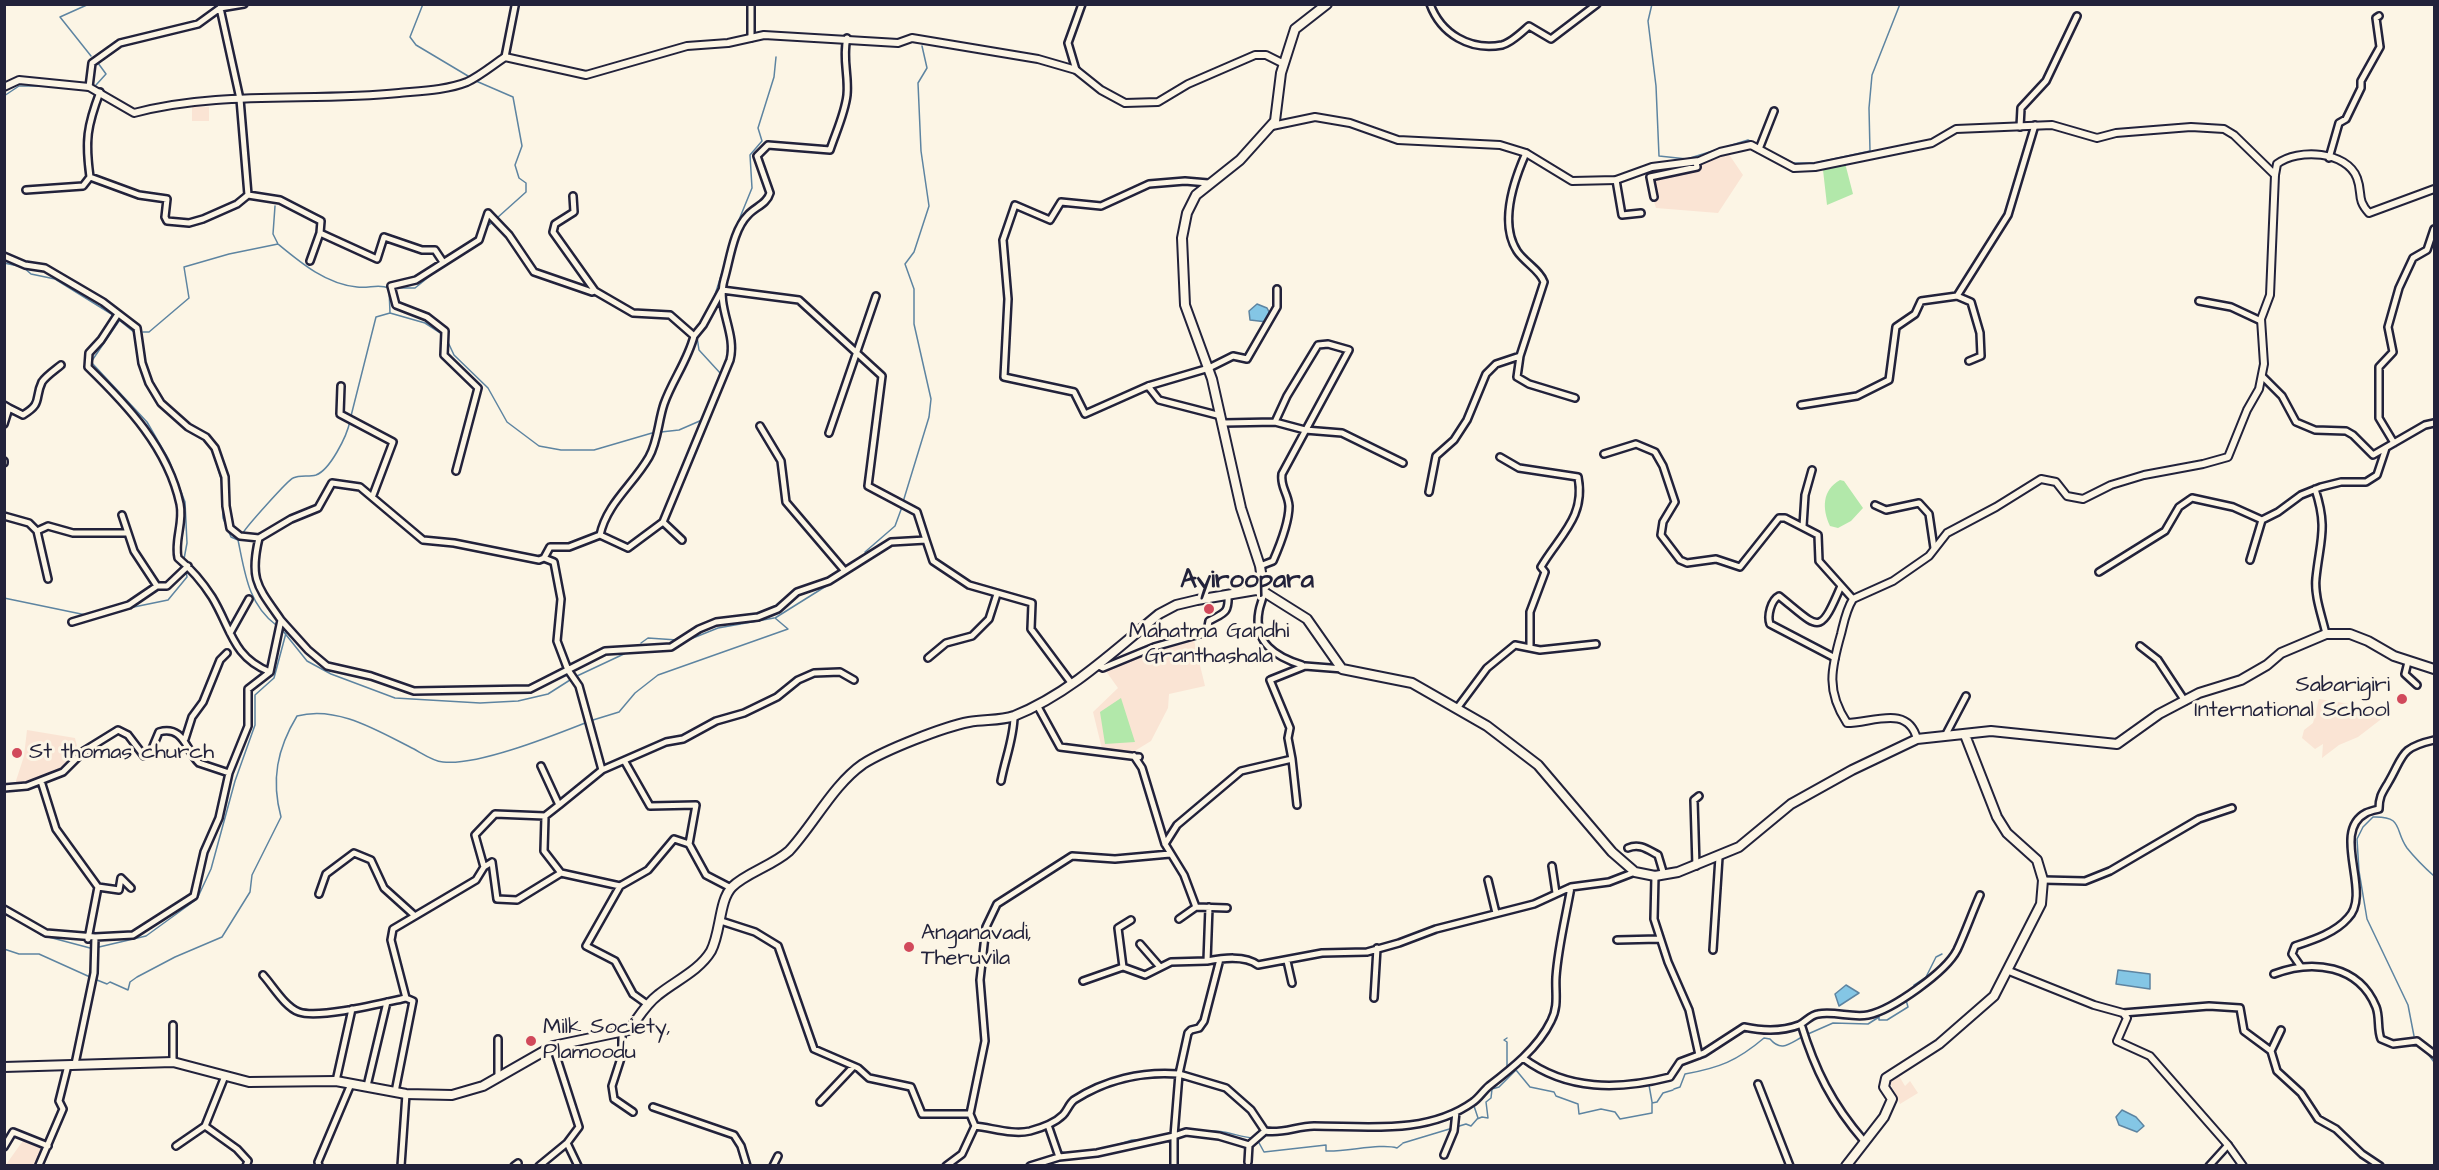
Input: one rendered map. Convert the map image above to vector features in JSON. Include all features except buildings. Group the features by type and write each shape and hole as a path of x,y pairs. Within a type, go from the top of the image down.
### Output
{"main road":[{"path":"1264,592 1260,566 1241,508 1224,420 1209,368 1185,305 1182,282 1182,237 1187,213 1196,195 1208,183 1240,160 1272,126 1275,121 1284,64 1295,29 1328,4"},
{"path":"4,1067 173,1062 262,1083 336,1081 406,1094 452,1095 483,1086 554,1046 629,1030 647,1004 698,967 710,952 721,921 726,895 731,888 778,861 850,775 864,764 958,725 1014,716 1037,705 1072,684 1159,614 1176,605 1257,590 1307,619 1343,669 1412,683 1458,707 1516,746 1538,765 1612,852 1635,872 1655,876 1719,857 1746,842 1791,804 1852,770 1917,739 1990,731 2117,744 2128,738 2142,725 2185,700 2199,693 2241,680 2267,665 2281,653 2326,634 2350,634 2408,662 2434,669"},
{"path":"1846,1166 1888,1112 1892,1098 1884,1087 1890,1073 1963,1025 1994,996 2009,971 2041,904 2043,880 2037,860 2007,832 1997,818 1965,735"}],"street":[{"path":"89,87 92,63 120,43 198,24 220,8 244,4"},
{"path":"751,4 751,38"},
{"path":"1076,70 1068,43 1082,4"},
{"path":"1430,4 1436,20 1466,44 1504,45 1529,26 1551,39 1597,4"},
{"path":"505,57 514,6"},
{"path":"220,8 240,99 248,195"},
{"path":"2020,127 2021,108 2046,81 2077,16"},
{"path":"2329,158 2339,123 2346,119 2361,88 2361,81 2380,47 2376,18 2379,16"},
{"path":"4,87 20,80 89,87 134,112 168,104 293,96 336,97 426,90 466,82 505,57 585,75 687,46 728,43 764,35 847,38 898,44 912,38 1038,59 1076,70 1101,90 1125,103 1158,102 1188,84 1244,59 1266,55 1284,64"},
{"path":"4,256 25,265 45,268 103,302 139,333 142,363 149,383 161,403 188,426 206,437 215,448 225,477 225,506 230,528 240,536 259,538 291,519 318,508 332,483 360,487 373,495 409,531 423,540 454,543 539,561 549,547 569,547 600,536 628,548 663,522 730,360 733,347 721,298 722,290 736,234 747,215 769,197 768,187 757,161 758,152 768,145 830,150 847,96 844,64 847,38"},
{"path":"26,190 83,186 90,177 86,142 91,115 100,92"},
{"path":"1759,149 1774,111"},
{"path":"1272,126 1315,117 1350,123 1398,140 1500,145 1526,153 1572,181 1616,180 1652,167 1696,162 1738,147 1751,145 1794,168 1815,167 1932,143 1956,129 2052,125 2097,138 2116,133 2192,127 2224,129 2234,135 2275,175"},
{"path":"1957,296 2008,215 2035,125"},
{"path":"1526,153 1511,186 1510,237 1517,252 1544,282 1520,356 1517,377 1529,384 1575,398"},
{"path":"1917,739 1913,727 1904,720 1887,717 1847,723 1840,714 1832,690 1835,658 1845,616 1853,599 1893,581 1929,556 1947,533 1996,507 2041,479 2056,482 2067,496 2084,499 2111,484 2228,457 2247,410 2259,389 2262,376 2264,364 2261,321 2270,295 2277,164 2293,156 2321,154 2349,164 2357,177 2360,203 2369,213 2434,189"},
{"path":"1654,196 1650,177 1697,167 1696,162"},
{"path":"90,177 139,195 167,200 165,217 174,224 203,219 237,204 248,195 280,200 321,221 320,232 310,261"},
{"path":"1616,180 1622,215 1641,213"},
{"path":"1208,183 1185,181 1149,184 1101,206 1061,202 1050,220 1015,205 1003,240 1008,299 1004,377 1074,392 1085,414 1148,386 1209,368 1233,356 1247,359 1277,307 1277,289"},
{"path":"573,196 574,212 555,224 553,232 596,291 633,313 670,315 694,336"},
{"path":"456,471 478,388 444,354 445,331 427,317 396,305 391,286 416,280 479,240 488,213 509,235 534,272 592,292 596,291"},
{"path":"2394,443 2379,418 2379,367 2392,352 2388,327 2399,288 2413,258 2427,250 2434,229"},
{"path":"320,232 376,259 384,237 422,250 435,250 443,262"},
{"path":"600,536 603,519 612,504 650,456 665,402 694,336 703,325 722,290"},
{"path":"722,290 799,300 882,376 868,486 917,512 933,561 969,585 1032,603 1032,629 1072,684"},
{"path":"829,433 876,296"},
{"path":"1801,405 1857,396 1889,380 1896,327 1915,314 1921,301 1957,296 1971,302 1980,333 1981,356 1969,361"},
{"path":"2199,301 2231,307 2261,321"},
{"path":"118,314 101,340 89,352 88,367 134,413 173,482 180,506 180,527 175,546 177,558 188,567 212,597 246,660 270,672"},
{"path":"1260,566 1272,562 1289,506 1280,483 1282,474 1349,350 1328,344 1318,345 1287,396 1275,422"},
{"path":"1429,492 1436,456 1454,440 1467,420 1486,374 1496,364 1520,356"},
{"path":"4,424 7,406 23,415 34,409 39,401 43,382 61,365"},
{"path":"2262,376 2282,396 2296,422 2315,430 2346,431 2373,455 2434,423"},
{"path":"341,386 340,414 393,442 373,495"},
{"path":"1148,386 1159,400 1224,420 1275,422 1305,430 1342,433 1403,463"},
{"path":"760,426 781,461 786,502 844,570"},
{"path":"1604,454 1636,444 1655,452 1663,466 1675,502 1663,522 1661,535 1680,560 1687,563 1716,559 1740,567 1779,518 1803,526 1818,535 1819,561 1853,599"},
{"path":"2250,560 2262,520 2278,512 2301,495 2315,489 2341,482 2366,482 2377,475 2386,448"},
{"path":"1500,457 1519,468 1578,477 1579,482 1580,506 1572,522 1541,567 1545,572 1530,612 1530,647"},
{"path":"1803,526 1805,495 1812,470"},
{"path":"2315,489 2322,510 2324,528 2316,579 2317,595 2326,634"},
{"path":"2099,572 2165,531 2175,511 2192,498 2234,507 2262,520"},
{"path":"1875,506 1886,510 1918,503 1929,513 1934,548"},
{"path":"122,515 134,551 157,586"},
{"path":"4,516 29,523 37,531 48,579"},
{"path":"663,522 682,540"},
{"path":"37,531 48,526 73,533 127,533"},
{"path":"259,538 254,561 255,582 281,620 308,650 327,666 371,676 414,691 530,689 611,650 671,647 699,629 716,622 758,617 778,609 796,592 823,583 891,542 926,540"},
{"path":"543,558 554,562 561,599 557,641 568,670 579,686 602,770"},
{"path":"72,622 129,605 157,586 167,586 188,567"},
{"path":"1835,658 1770,624 1768,620 1773,602 1779,596 1809,620 1819,623 1824,621 1832,612 1841,586"},
{"path":"1264,592 1259,610 1259,624 1265,642 1277,657 1305,666 1343,669"},
{"path":"928,658 946,643 972,636 989,619 997,594"},
{"path":"1097,665 1103,668 1155,646 1207,632 1209,621 1225,614 1229,609 1228,596"},
{"path":"230,633 249,599"},
{"path":"4,909 46,933 88,939 133,935 194,896 204,852 219,818 229,773 248,726 248,689 270,672 281,620"},
{"path":"1458,707 1486,668 1515,645 1540,650 1596,644"},
{"path":"2140,646 2158,660 2185,700"},
{"path":"184,739 192,717 203,702 220,660 227,653"},
{"path":"2408,662 2405,674 2417,685"},
{"path":"1297,805 1293,759 1289,744 1290,728 1269,682 1275,675 1305,666"},
{"path":"484,867 475,835 494,815 545,816 602,770 625,762 666,742 683,738 716,721 744,713 764,704 798,680 814,673 840,672 854,680"},
{"path":"1945,736 1966,696"},
{"path":"1037,705 1060,747 1137,757 1165,844 1184,874 1196,907"},
{"path":"1001,782 1007,747 1014,733 1014,716"},
{"path":"4,788 27,786 63,772 84,751 118,730 128,735 142,755 147,756 162,730 184,739 199,763 229,773"},
{"path":"2301,967 2292,954 2295,946 2324,936 2349,918 2355,904 2358,890 2350,845 2353,831 2361,817 2379,809 2378,798 2389,781 2399,758 2434,740"},
{"path":"1165,844 1177,825 1241,771 1293,759"},
{"path":"625,762 650,807 696,806 689,844 706,875 731,888"},
{"path":"541,766 559,805"},
{"path":"41,782 56,829 98,887 119,890 121,878 130,888"},
{"path":"1695,866 1694,800 1700,796"},
{"path":"2043,880 2085,881 2110,872 2199,819 2232,808"},
{"path":"545,816 544,851 561,873 620,886"},
{"path":"647,1004 633,994 615,961 586,946 620,886 648,870 674,839 689,844"},
{"path":"1628,848 1634,845 1642,846 1658,855 1664,875"},
{"path":"319,894 326,874 354,853 371,860 384,888 414,915"},
{"path":"946,1166 962,1154 975,1126 970,1114 985,1041 980,980 986,927 997,904 1072,856 1114,859 1170,854"},
{"path":"1713,950 1719,857"},
{"path":"406,998 391,940 393,929 476,880 484,867 492,862 497,899 517,900 561,873"},
{"path":"1552,867 1556,893"},
{"path":"1083,981 1123,968 1145,975 1171,962 1220,959 1252,961 1258,965 1322,953 1367,952 1399,943 1436,928 1534,904 1571,887 1609,882 1635,872"},
{"path":"1655,876 1654,919 1659,939 1689,1010 1699,1055"},
{"path":"1488,880 1496,913"},
{"path":"88,939 98,887"},
{"path":"975,1126 1014,1132 1029,1131 1048,1125 1064,1114 1073,1101 1102,1085 1154,1072 1179,1074 1226,1088 1251,1110 1265,1131 1279,1133 1313,1126 1360,1128 1412,1125 1456,1112 1474,1102 1488,1086 1505,1076 1523,1058 1551,1022 1556,1007 1556,978 1571,887"},
{"path":"1523,1058 1543,1072 1562,1079 1597,1086 1622,1086 1670,1077 1680,1062 1699,1055 1744,1027 1768,1031 1801,1024 1811,1015 1822,1013 1866,1015 1882,1010 1914,992 1957,951 1980,895"},
{"path":"1179,919 1196,907 1227,908"},
{"path":"1207,961 1209,907"},
{"path":"1123,968 1118,928 1131,920"},
{"path":"721,921 738,924 777,944 814,1049 853,1067 869,1078 911,1087 922,1114 970,1114"},
{"path":"39,1165 63,1110 59,1101 71,1065 94,973 95,938"},
{"path":"1617,940 1659,939"},
{"path":"1140,944 1160,967"},
{"path":"1374,998 1377,948"},
{"path":"1174,1166 1179,1074 1188,1033 1199,1028 1204,1022 1220,959"},
{"path":"1287,961 1292,983"},
{"path":"2274,974 2301,967 2324,966 2359,980 2371,994 2378,1011 2381,1039 2393,1044 2417,1041 2434,1054"},
{"path":"2009,971 2094,1005 2123,1013 2209,1006 2240,1008 2244,1031 2271,1051 2277,1071 2301,1093 2318,1119 2336,1129 2357,1150 2380,1166"},
{"path":"263,975 292,1008 301,1012 352,1009 406,998 413,1001 395,1092"},
{"path":"367,1086 387,1002"},
{"path":"336,1081 352,1009"},
{"path":"2123,1013 2127,1018 2117,1041 2150,1056 2229,1145 2243,1166"},
{"path":"1801,1024 1810,1055 1833,1102 1864,1141"},
{"path":"173,1025 173,1062"},
{"path":"2271,1051 2281,1030"},
{"path":"622,1033 622,1055 612,1086 614,1099 633,1112"},
{"path":"498,1039 498,1078"},
{"path":"539,1166 567,1143 579,1127 554,1046"},
{"path":"820,1102 853,1067"},
{"path":"176,1146 205,1126 225,1076"},
{"path":"319,1166 318,1162 351,1084"},
{"path":"1758,1084 1791,1166"},
{"path":"401,1166 406,1094"},
{"path":"653,1107 734,1134 741,1146 747,1166"},
{"path":"1444,1155 1454,1131 1456,1112"},
{"path":"1048,1125 1059,1157"},
{"path":"205,1126 237,1149 248,1161 246,1166"},
{"path":"1248,1162 1250,1145 1265,1131"},
{"path":"4,1147 13,1132 48,1146"},
{"path":"1030,1166 1059,1157 1097,1153 1186,1132 1219,1136 1250,1145"},
{"path":"567,1143 578,1166"},
{"path":"2209,1166 2229,1145"},
{"path":"773,1166 778,1156"}],"shaded area":[{"path":"192,106 209,107 209,121 192,121"},
{"path":"1728,153 1743,175 1718,213 1656,208 1646,176 1700,164"},
{"path":"1192,632 1205,686 1169,694 1168,708 1151,741 1133,752 1102,749 1093,712 1118,688 1103,667"},
{"path":"2319,699 2375,708 2384,717 2358,737 2339,745 2322,758 2323,744 2315,749 2302,738 2304,730 2313,723"},
{"path":"27,730 75,738 77,746 73,764 61,775 14,787 24,756"},
{"path":"1899,1076 1905,1086 1910,1081 1918,1093 1900,1104 1890,1083"},
{"path":"27,1135 47,1152 42,1165 5,1166"}],"green space":[{"path":"1845,163 1853,194 1827,205 1823,170"},
{"path":"1840,480 1844,481 1863,508 1851,521 1838,528 1830,526 1825,500 1830,489"},
{"path":"1121,698 1135,742 1105,744 1100,712"}],"water":[{"path":"1257,304 1267,308 1273,319 1267,322 1250,320 1249,311"},
{"path":"2118,970 2150,974 2150,989 2116,984"},
{"path":"1846,985 1859,993 1839,1006 1835,994"},
{"path":"2122,1110 2136,1117 2144,1126 2137,1132 2119,1125 2116,1117"}],"waterway":[{"path":"89,4 60,17 91,56"},
{"path":"423,4 410,37 416,45 468,76"},
{"path":"1652,4 1648,21 1656,86 1659,156 1687,159 1748,140 1793,163 1815,163 1870,151 1869,108 1872,75 1900,4"},
{"path":"903,502 929,417 931,399 914,324 914,289 905,264 914,252 929,206 921,151 918,83 927,68 922,46"},
{"path":"734,232 752,188 750,155 762,141 758,128 774,77 776,57"},
{"path":"96,85 106,74 98,63"},
{"path":"476,81 513,97 522,146 515,165 519,178 526,183 526,192 497,218"},
{"path":"4,96 19,86 54,86"},
{"path":"79,89 89,91"},
{"path":"143,332 149,332 189,298 184,267 229,254 278,244 273,234 275,206"},
{"path":"485,228 493,222"},
{"path":"470,243 480,233"},
{"path":"278,244 305,265 335,282 357,287 389,288 390,313 425,323 442,334"},
{"path":"712,304 728,254"},
{"path":"4,263 23,267 31,274 55,279 113,315"},
{"path":"393,288 415,288 441,267"},
{"path":"351,416 376,317 390,313"},
{"path":"119,320 135,333"},
{"path":"119,321 91,362 147,422 169,460 185,502 187,543 184,559"},
{"path":"697,337 699,350 721,374"},
{"path":"447,340 454,355 488,388 507,422 539,446 561,450 594,450 652,433"},
{"path":"661,432 679,430 702,420 716,386"},
{"path":"164,409 183,426"},
{"path":"243,533 293,478 316,475 327,467 342,443 350,421"},
{"path":"194,433 205,440"},
{"path":"212,448 222,482 223,518 231,537 238,540 249,587 254,598 259,608 276,625"},
{"path":"865,552 895,526 902,507"},
{"path":"129,608 168,600 187,577 186,571"},
{"path":"593,720 619,712 635,693 658,675 788,629 775,618 839,578"},
{"path":"4,598 86,615"},
{"path":"688,640 718,628 774,618"},
{"path":"283,631 307,661 331,674 395,698 480,703 518,701 548,694 570,680"},
{"path":"99,947 146,936 197,899 211,869 235,781 255,725 255,695 274,678 286,633"},
{"path":"641,643 648,638 677,640"},
{"path":"577,676 626,653"},
{"path":"97,980 107,984 110,982 128,990 130,982 137,977 175,957 222,937 250,892 252,875 281,817 276,777 285,740 297,716 327,714 342,717 372,728 428,757 443,762 458,762 494,755 585,723"},
{"path":"2414,1036 2408,1005 2367,919 2359,871 2357,839 2363,827 2373,817 2390,819 2397,825 2407,848 2434,876"},
{"path":"19,920 41,935 90,948"},
{"path":"4,949 19,954 39,954 90,977"},
{"path":"1914,989 1914,985 1926,977 1936,957 1942,954"},
{"path":"1808,1034 1833,1023 1868,1024 1879,1017 1879,1020 1887,1020 1908,1007 1906,1000"},
{"path":"1674,1089 1680,1087 1685,1074 1727,1062 1764,1038 1782,1046 1802,1037"},
{"path":"1507,1038 1504,1040 1507,1042 1507,1068"},
{"path":"2425,1050 2434,1062"},
{"path":"1477,1119 1488,1118 1486,1102 1491,1098 1492,1089 1499,1087 1516,1070 1530,1087 1554,1092 1556,1096 1578,1104 1579,1114 1601,1109 1615,1112 1620,1119 1652,1113 1652,1103 1657,1102 1663,1093 1673,1090"},
{"path":"1649,1085 1652,1102"},
{"path":"1403,1143 1466,1124 1471,1126 1478,1118 1474,1106"},
{"path":"1156,1137 1183,1130"},
{"path":"1205,1132 1218,1131 1255,1138"},
{"path":"1110,1147 1132,1140 1145,1140"},
{"path":"1258,1141 1264,1152 1326,1145 1326,1151 1382,1146 1397,1148 1402,1144"},
{"path":"1062,1152 1067,1153"},
{"path":"1021,1166 1038,1161"}],"place":[{"name":"Mahatma Gandhi Granthashala","path":"1209,609"},
{"name":"Sabarigiri International School","path":"2402,699"},
{"name":"St thomas church","path":"17,753"},
{"name":"Anganavadi, Theruvila","path":"909,947"},
{"name":"Milk Society, Plamoodu","path":"531,1041"}],"district":[{"name":"Ayiroopara","path":"1247,582"}]}
